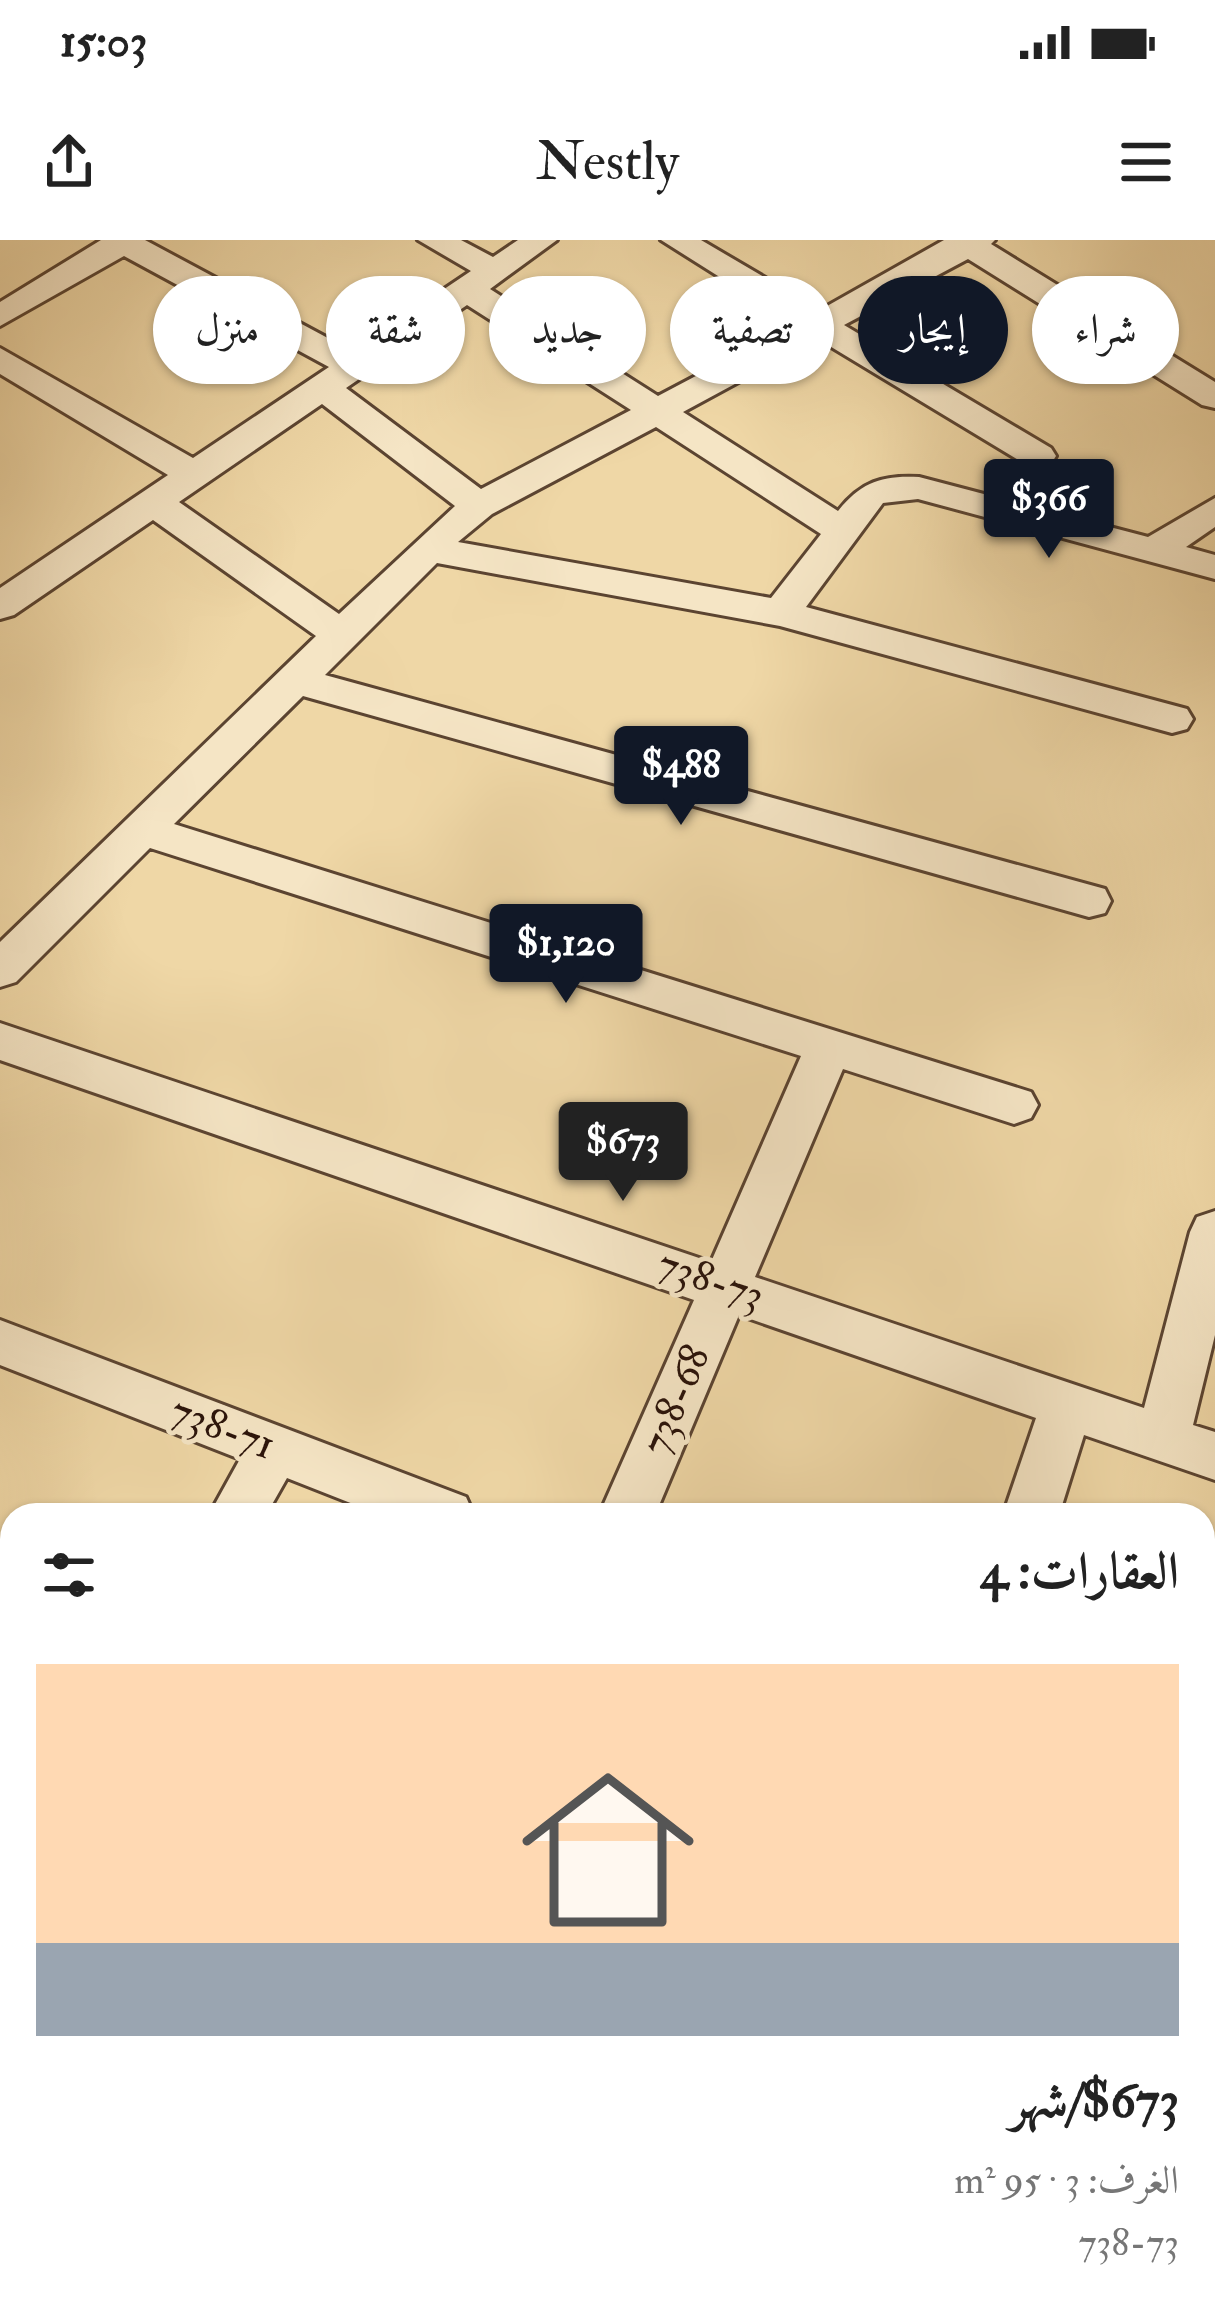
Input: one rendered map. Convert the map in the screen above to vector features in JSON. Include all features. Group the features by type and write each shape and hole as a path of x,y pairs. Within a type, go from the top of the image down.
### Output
{"street":[{"path":"435,240 655,413 842,530"},
{"path":"465,289 540,240"},
{"path":"677,240 737,276"},
{"path":"0,316 123,241 326,351"},
{"path":"834,318 969,242 1215,397"},
{"path":"834,334 1038,456"},
{"path":"0,359 194,474"},
{"path":"7,592 153,502 326,384"},
{"path":"0,970 340,634 479,506 710,384"},
{"path":"322,387 479,506"},
{"path":"781,614 870,495 894,487 919,488 1215,567"},
{"path":"153,502 340,634"},
{"path":"1154,551 1215,510"},
{"path":"428,549 781,614 1172,718"},
{"path":"295,680 1089,901"},
{"path":"142,830 1014,1105"},
{"name":"738-73","path":"0,1041 725,1284 1215,1456"},
{"name":"738-68","path":"632,1503 829,1046"},
{"path":"1163,1438 1215,1232"},
{"name":"738-71","path":"0,1342 415,1503"},
{"path":"1035,1503 1067,1404"},
{"path":"244,1503 274,1448"}]}
